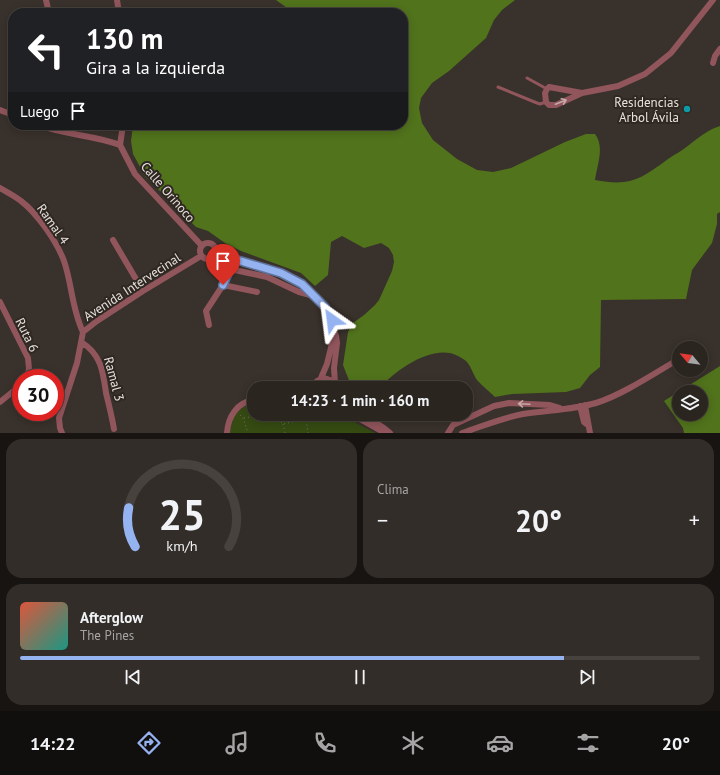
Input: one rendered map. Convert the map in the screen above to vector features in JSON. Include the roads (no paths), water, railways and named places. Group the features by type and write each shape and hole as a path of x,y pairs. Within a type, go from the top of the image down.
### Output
{"street":[{"path":"582,93 550,87 545,93 546,102 556,105 582,93 618,86 645,74 671,53 713,0"},
{"path":"713,63 720,49"},
{"path":"60,130 110,141 120,145 122,130"},
{"name":"Calle Orinoco","path":"120,145 135,174 202,246"},
{"name":"Ramal 4","path":"0,188 21,200 36,216 57,246 64,261 77,320 83,332"},
{"path":"113,240 143,290"},
{"path":"314,296 267,277 230,269 210,259 205,259 201,256 200,250 202,246 208,243 234,259 263,267 289,277 306,287 321,303 329,313 337,343 335,359 336,381"},
{"path":"210,259 215,256 216,249"},
{"name":"Avenida Intervecinal","path":"62,433 59,418 76,363 83,332 143,290 201,256"},
{"path":"209,325 206,311 223,285 234,259"},
{"path":"285,285 289,282 289,277"},
{"path":"223,285 257,292"},
{"name":"Ruta 6","path":"0,302 28,358 29,369"},
{"path":"318,381 321,378 329,355 334,331"},
{"name":"Ramal 3","path":"81,342 90,347 98,358 105,380 114,429"},
{"path":"462,433 502,419 524,414 583,406 605,400 672,362"},
{"path":"321,378 328,378 331,381"},
{"path":"0,402 12,392"},
{"path":"227,433 232,413 238,407 247,403"},
{"path":"448,433 453,425 485,409 509,403 550,405 562,409"},
{"path":"500,405 502,419"},
{"path":"583,406 584,422 588,425 590,433"},
{"path":"364,421 385,433"},
{"path":"373,421 390,433"}],"lane":[{"path":"527,78 547,89"},
{"path":"498,87 540,104 546,102"}],"place":[{"name":"Residencias Arbol Ávila","path":"687,109"}]}
